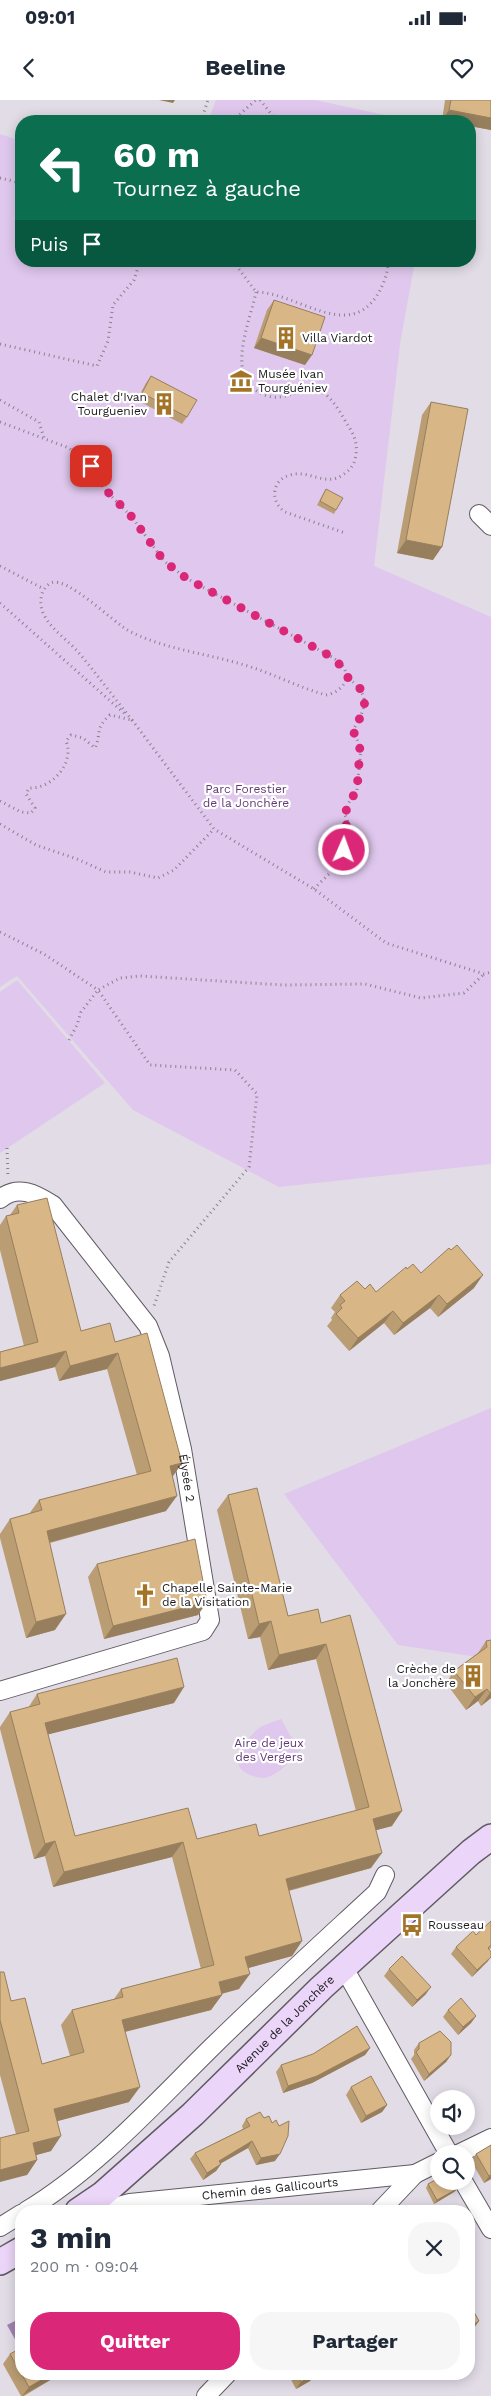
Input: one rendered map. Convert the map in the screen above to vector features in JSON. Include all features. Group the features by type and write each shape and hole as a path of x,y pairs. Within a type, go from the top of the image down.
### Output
{"street":[{"name":"Élysée 2","path":"0,1691 203,1631 210,1620 182,1449 160,1356 148,1326 53,1204 36,1194 17,1190 5,1196"},
{"name":"Avenue de la Jonchère","path":"112,2204 193,2114 344,1968 471,1852 491,1837"},
{"path":"36,2205 58,2192 129,2130 215,2044 377,1892 386,1875"},
{"path":"344,1968 444,2145"},
{"path":"475,2146 491,2138"},
{"name":"Chemin des Gallicourts","path":"112,2204 415,2174 430,2166"},
{"path":"386,2205 415,2174"},
{"path":"468,2190 491,2229"},
{"path":"0,2227 15,2218"},
{"path":"0,2262 15,2253"},
{"path":"206,2396 218,2380"}],"path":[{"path":"203,115 208,100"},
{"path":"239,115 256,100"},
{"path":"260,100 272,115"},
{"path":"0,178 15,182"},
{"path":"0,344 97,366 108,341 113,305 134,280 138,267"},
{"path":"237,267 256,292 241,356 241,369 246,380 254,389 275,398 290,397 312,389 320,391 329,398 355,437 357,450 355,463 338,479 328,480 290,474 282,479 276,488 274,498 277,507 285,512 345,533"},
{"path":"256,292 273,293 334,316 350,316 362,312 371,304 386,278 387,267"},
{"path":"0,400 39,422 44,438"},
{"path":"0,422 69,448 91,466 104,488 131,516 164,561 186,578 332,657 343,665 346,676 343,687 336,694 326,695 242,664 149,640 122,627 83,596 60,582 51,583 44,588 40,604 50,624 77,651 132,720 214,829 314,889 386,943 484,974"},
{"path":"0,566 44,588"},
{"path":"0,603 132,720"},
{"path":"314,889 337,864 344,850 341,834 348,822 345,815 348,804 357,790 360,749 353,730 365,707 365,695 357,684 346,676"},
{"path":"0,802 21,812 31,813 35,808 26,794 29,788 39,788 54,779 65,764 69,749 66,741 71,735 83,738 95,748 97,733 102,722 110,715 132,720"},
{"path":"0,824 36,845 77,859 106,872 130,872 158,878 174,870 194,846 214,829"},
{"path":"0,932 44,954 98,990 150,1065 235,1070 257,1094 249,1167 170,1262 148,1326"},
{"path":"69,1040 81,1012 98,990 120,978 140,976 283,985 366,984 421,998 464,993 484,974 491,972"},
{"path":"5,1196 7,1148"}],"green space":[{"path":"216,100 315,100 385,115 210,115"},
{"name":"Parc Forestier de la Jonchère","path":"0,134 15,139 15,267 414,267 400,344 374,566 491,617 491,1164 279,1187 133,1110 17,976 0,987"},
{"path":"17,980 105,1083 0,1153 0,992"},
{"path":"491,1408 491,1659 398,1645 284,1494"},
{"name":"Aire de jeux des Vergers","path":"281,1719 301,1749 275,1774 260,1778 246,1773 240,1768 238,1763 238,1756 245,1743 259,1728"}],"shaded area":[{"path":"15,2321 15,2339 7,2325"}],"building":[{"path":"451,100 491,100 491,118 449,110"},
{"name":"Villa Viardot","path":"274,300 325,317 312,355 261,338"},
{"path":"151,376 197,400 187,417 142,393"},
{"path":"431,402 468,409 442,547 406,540"},
{"path":"326,489 343,498 336,510 320,501"},
{"path":"47,1198 81,1331 110,1323 115,1342 147,1333 182,1463 170,1466 177,1496 47,1531 66,1614 36,1622 10,1519 42,1510 39,1500 151,1471 118,1353 70,1366 66,1351 0,1368 0,1352 38,1342 6,1216 19,1213 17,1205"},
{"path":"457,1245 483,1275 447,1304 439,1295 403,1323 393,1311 358,1338 336,1314 342,1308 340,1305 345,1301 340,1295 357,1281 365,1289 370,1284 376,1292 406,1267 407,1269 413,1264 421,1273 449,1248 451,1250"},
{"path":"257,1488 288,1616 318,1609 321,1623 350,1615 402,1811 373,1819 382,1853 286,1879 302,1941 245,1957 250,1974 219,1982 222,1995 122,2020 140,2087 54,2109 61,2136 33,2143 37,2160 0,2170 0,2138 29,2131 0,2020 0,1972 4,1972 11,2001 25,1998 42,2064 84,2052 72,2010 123,1997 121,1989 214,1965 183,1842 64,1872 55,1841 45,1844 10,1712 40,1704 37,1694 177,1658 184,1687 45,1723 75,1836 188,1808 197,1839 256,1824 259,1836 369,1807 326,1644 279,1655 271,1621 259,1624 228,1495"},
{"name":"Chapelle Sainte-Marie de la Visitation","path":"195,1539 207,1602 113,1626 97,1564"},
{"path":"491,1640 491,1693 487,1689 475,1697 454,1671 487,1647 486,1641"},
{"path":"491,1921 491,1945 488,1948 491,1952 491,1957 477,1970 456,1947 473,1931 476,1935"},
{"path":"402,1956 431,1987 417,2000 389,1969"},
{"path":"461,1998 476,2016 463,2027 448,2010"},
{"path":"357,2026 370,2048 317,2076 288,2086 281,2065 313,2054"},
{"path":"440,2031 451,2042 451,2055 429,2074 416,2052 419,2049 419,2043"},
{"path":"371,2076 387,2105 366,2116 351,2087"},
{"path":"260,2112 264,2118 269,2116 272,2123 276,2120 279,2126 289,2121 288,2136 280,2154 261,2158 252,2141 219,2161 221,2164 207,2173 195,2153 250,2126 246,2119"},
{"path":"491,2145 491,2175 489,2176 476,2154"},
{"path":"431,2190 455,2190 437,2200"},
{"path":"475,2314 479,2321 475,2323"},
{"path":"15,2351 15,2363 10,2354"},
{"path":"25,2380 41,2380 29,2387"}],"place":[{"name":"Villa Viardot","path":"286,338"},
{"name":"Musée Ivan Tourguéniev","path":"241,381"},
{"name":"Chalet d'Ivan Tourgueniev","path":"164,404"},
{"name":"Chapelle Sainte-Marie de la Visitation","path":"145,1595"},
{"name":"Crèche de la Jonchère","path":"473,1676"},
{"name":"Rousseau","path":"412,1925"}],"route":[{"path":"91,466 104,488 131,516 164,561 203,588 332,657 343,665 346,676 357,684 365,695 365,707 353,730 360,749 357,790 348,804 345,815 348,822 341,834 344,850"}]}
